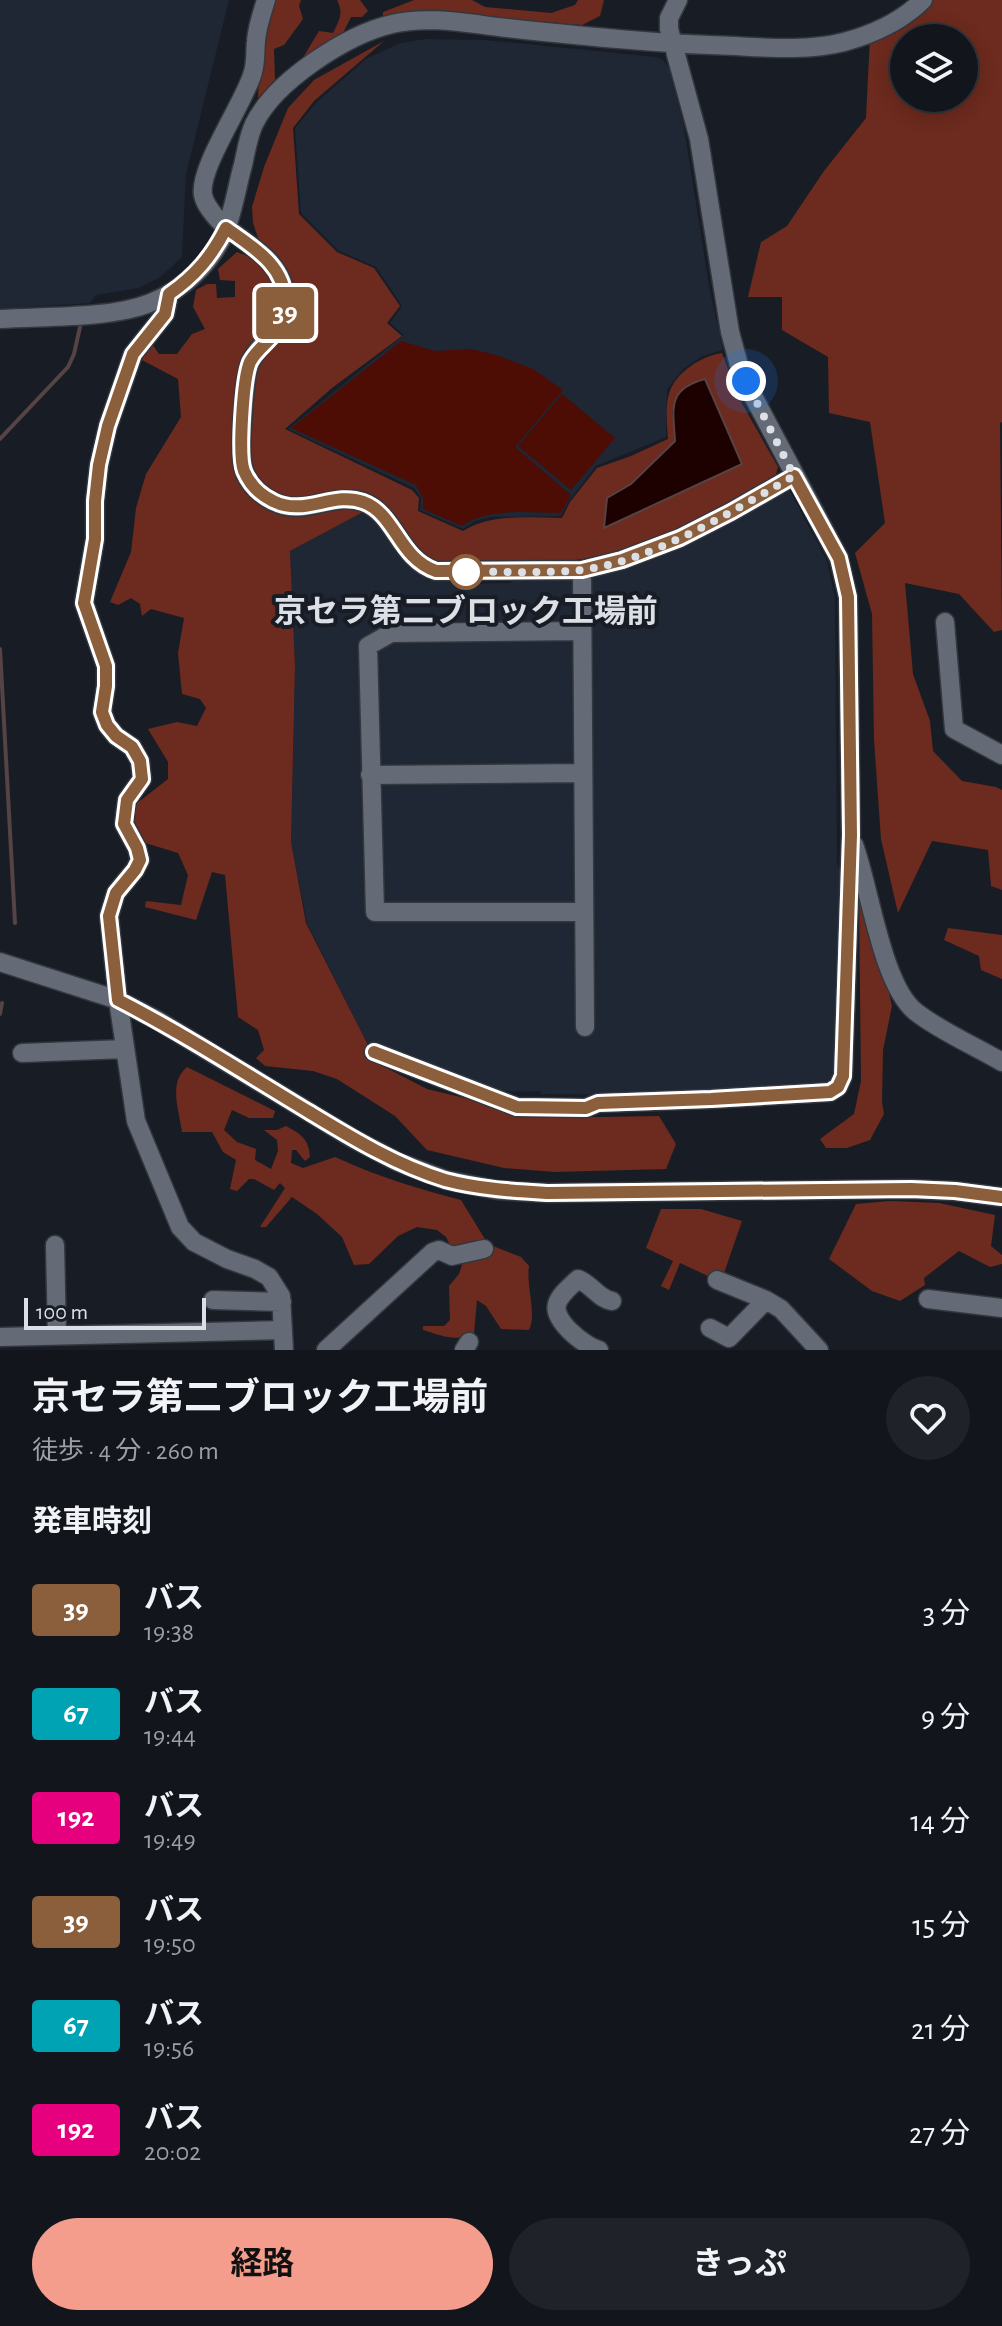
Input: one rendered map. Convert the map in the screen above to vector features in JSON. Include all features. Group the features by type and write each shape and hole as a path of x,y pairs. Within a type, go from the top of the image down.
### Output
{"street":[{"path":"266,0 256,38 253,73 212,160 203,194 210,210 226,228 264,255 278,273 285,295 285,313 281,323 255,355 245,380 243,467 254,488 265,497 288,507 350,499 364,502 379,512 413,558 423,567 436,571 582,570 643,553 680,538 794,476"},
{"path":"374,1052 517,1107 586,1108 598,1103 830,1092 838,1087 843,1076 851,835 848,597 839,558 739,365 730,332 699,139 673,44 669,18 678,0"},
{"path":"0,319 135,308 184,284 204,265 226,228 253,125 269,100 285,84 341,45 367,32 394,23 440,21 673,44 803,47 842,42 879,31 902,19 923,0"},
{"path":"169,294 165,314 133,354 108,426 99,465 95,539 84,603 106,666 102,712 116,736 132,747 140,761 142,779 127,800 124,824 140,860 116,893 109,916 118,1000 136,1121 180,1227 194,1242 269,1277 281,1296 284,1350"},
{"path":"582,570 585,1027"},
{"path":"945,622 954,729 1002,755"},
{"path":"582,631 391,633 368,646 375,912 584,912"},
{"path":"370,775 583,773"},
{"path":"851,835 863,868 888,969 899,993 914,1011 1002,1062"},
{"path":"0,962 118,1000 157,1020 352,1138 398,1162 446,1180 497,1190 548,1193 911,1189 1002,1197"},
{"path":"22,1053 125,1049"},
{"path":"55,1245 57,1336"},
{"path":"326,1350 433,1252 439,1250 452,1256 484,1249"},
{"path":"599,1350 577,1338 556,1314 555,1307 560,1297 578,1279 586,1282 604,1299 612,1301"},
{"path":"717,1280 781,1309 819,1350"},
{"path":"928,1299 1002,1308"},
{"path":"213,1300 282,1302"},
{"path":"710,1328 722,1344 766,1300"},
{"path":"0,1337 283,1330"},
{"path":"283,1330 296,1350"}],"shaded area":[{"path":"0,0 229,0 186,174 182,257 159,278 139,288 96,295 90,303 0,309"},
{"path":"275,0 301,0 299,6 303,19 284,45 274,49 275,80 258,98 271,7"},
{"path":"337,0 360,0 368,11 362,17 351,17 342,35 307,59 304,56 319,31 333,33 340,13"},
{"path":"414,0 472,0 485,7 551,13 575,5 578,0 604,0 600,16 582,25 411,11 383,18 383,12"},
{"path":"929,0 1002,0 1002,630 994,632 959,594 905,583 913,674 930,721 933,751 962,781 1002,790 1002,890 991,886 988,850 932,841 898,913 881,839 874,740 872,614 855,553 885,523 870,422 829,413 828,357 782,330 782,297 748,297 761,242 787,226 824,171 866,118 870,37 890,24 890,112 978,112 978,24 891,24"},
{"path":"426,39 484,40 656,57 669,68 683,122 710,291 723,350 702,356 683,369 667,390 666,437 596,466 561,516 491,517 475,521 463,529 420,510 421,498 414,488 288,429 404,335 390,323 402,306 376,267 339,251 301,213 295,128 318,101 366,59 400,43"},
{"path":"384,41 314,101 293,128 299,214 337,252 374,268 400,306 387,323 402,336 332,388 285,429 412,490 419,498 418,511 463,531 498,519 562,518 570,502 597,468 668,439 667,405 672,386 690,366 722,353 739,398 778,467 775,478 679,528 628,548 575,560 435,562 423,557 410,544 385,506 365,511 290,551 295,666 291,842 306,923 367,1043 371,1060 427,1089 547,1118 659,1116 676,1144 666,1169 555,1172 504,1168 427,1150 395,1116 337,1079 313,1071 265,1066 256,1058 264,1050 258,1030 238,1017 225,875 212,872 196,920 145,907 146,901 181,905 188,875 178,853 142,842 129,824 132,807 168,779 168,762 148,729 177,722 197,726 206,708 200,699 182,694 178,653 184,618 151,609 142,616 140,604 131,598 118,605 110,602 131,552 136,508 146,474 181,417 178,379 138,358 150,341 159,354 177,354 192,334 205,329 193,307 196,290 207,284 216,284 217,298 235,297 235,281 220,280 218,269 237,252 258,260 276,257 258,238 252,207 288,108 314,80","holes":["672,410 742,464 607,498 631,484 676,441"]},
{"path":"401,341 435,351 471,349 496,355 533,369 563,390 515,447 571,495 561,513 497,514 462,526 423,509 423,498 416,485 291,428"},
{"path":"705,379 742,464 604,528 607,498 631,484 675,441 674,410 678,394"},
{"path":"562,394 615,438 571,490 518,446"},
{"path":"782,490 790,491 827,561 835,598 837,864 842,873 836,1073 830,1083 681,1095 516,1092 499,1090 367,1043 307,923 291,842 295,666 290,551 365,511 374,516 402,558 417,571 436,579 460,579 461,584 511,583 511,578 562,578"},
{"path":"867,899 892,1006 883,1050 884,1114 870,1140 847,1148 826,1148 820,1139 854,1114 861,1081 859,900"},
{"path":"948,928 1002,935 1002,979 981,970 979,956 944,940"},
{"path":"187,1067 275,1111 273,1118 249,1118 232,1110 224,1130 237,1142 256,1149 255,1160 271,1169 278,1151 277,1140 264,1130 286,1126 303,1138 310,1157 305,1161 296,1150 292,1150 291,1163 303,1168 335,1157 397,1182 461,1200 488,1244 521,1257 529,1266 532,1316 529,1330 501,1329 486,1306 477,1300 474,1333 455,1338 423,1330 423,1326 444,1326 450,1320 449,1286 459,1274 463,1262 446,1237 437,1230 417,1227 398,1236 369,1264 354,1265 342,1237 292,1197 266,1227 260,1227 285,1188 280,1183 274,1190 249,1179 237,1191 230,1189 236,1160 223,1152 212,1132 182,1132 176,1089 181,1073"},
{"path":"890,1201 939,1203 995,1215 991,1246 1002,1255 1002,1264 990,1267 959,1251 924,1278 925,1285 900,1301 872,1291 829,1259 856,1204"},
{"path":"661,1209 701,1209 742,1221 724,1273 710,1277 680,1263 669,1290 661,1286 673,1261 646,1248"}],"waterway":[{"path":"0,439 68,367 80,327"},
{"path":"0,649 15,923"},
{"path":"0,1014 2,1003"}],"bus line":[{"name":"39","path":"374,1052 517,1107 586,1108 598,1103 830,1092 838,1087 843,1076 851,835 848,597 839,558 794,476 680,538 622,560 582,570 436,571 423,567 413,558 379,512 364,502 335,500 299,508 288,507 265,497 254,488 243,467 245,380 255,355 281,323 285,313 285,295 278,273 264,255 226,228 210,257 184,284 169,294 165,314 133,354 108,426 99,465 95,539 84,603 106,666 102,712 116,736 132,747 140,761 142,779 127,800 124,824 140,860 116,893 109,916 118,1000 157,1020 352,1138 398,1162 446,1180 497,1190 548,1193 911,1189 1002,1197"}],"place":[{"name":"京セラ第二ブロック工場前","path":"466,572"}],"route":[{"path":"466,572 458,572 582,570 622,560 680,538 794,476 746,381"}]}
